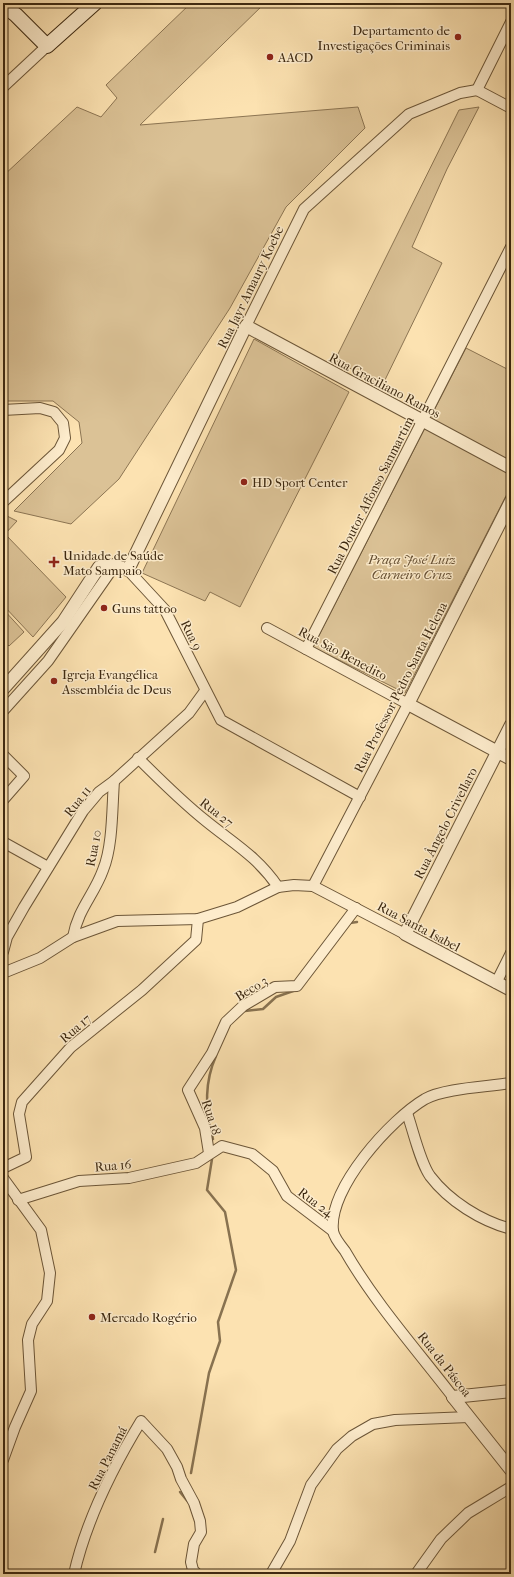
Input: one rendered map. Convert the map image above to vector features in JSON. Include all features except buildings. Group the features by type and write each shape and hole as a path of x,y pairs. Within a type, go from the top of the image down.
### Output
{"main road":[{"path":"3,5 16,15 47,46 95,3"}],"street":[{"path":"7,3 16,15"},
{"path":"511,22 477,90 511,108"},
{"path":"3,87 47,46"},
{"name":"Rua Jayr Amaury Koebe","path":"128,570 304,209 409,114 460,93 477,90"},
{"name":"Rua Doutor Affonso Sanmartim","path":"306,649 511,247"},
{"name":"Rua Graciliano Ramos","path":"246,326 511,468"},
{"path":"3,410 40,408 54,412 63,423 65,438 59,450 3,502"},
{"name":"Rua Professor Pedro Santa Helena","path":"314,886 511,501"},
{"path":"3,689 63,622 99,567 115,565 128,570"},
{"path":"3,710 48,661 115,565"},
{"name":"Rua 9","path":"128,570 165,610 221,720 360,797"},
{"name":"Rua São Benedito","path":"267,628 511,759"},
{"name":"Rua 11","path":"3,952 7,937 83,811 99,792 114,781 189,713 205,691"},
{"name":"Rua Ângelo Crivellaro","path":"405,934 511,725"},
{"path":"3,755 24,776 3,800"},
{"name":"Rua 27","path":"138,758 176,796 206,822 247,851 268,872 278,887"},
{"name":"Rua 10","path":"73,937 75,922 104,870 110,836 114,781"},
{"path":"3,842 48,867"},
{"path":"3,973 40,958 73,937 117,921 198,919 237,907 278,887 294,885 314,886"},
{"name":"Rua Santa Isabel","path":"314,886 496,984 511,990"},
{"name":"Beco 3","path":"188,1090 212,1053 226,1022 243,1006 275,987 296,986 356,908"},
{"name":"Rua 17","path":"3,1168 26,1157 19,1114 22,1102 71,1047 142,990 196,940 198,919"},
{"path":"496,984 511,952"},
{"path":"333,1231 336,1203 351,1175 390,1126 426,1099 445,1092 511,1084"},
{"name":"Rua 18","path":"188,1090 205,1128 209,1153"},
{"path":"407,1113 430,1176 454,1200 491,1224 511,1229"},
{"name":"Rua 24","path":"209,1153 222,1146 252,1154 273,1172 287,1196 333,1231"},
{"name":"Rua 16","path":"18,1200 79,1181 130,1178 196,1163 209,1153"},
{"path":"3,1178 41,1230 50,1273 47,1301 32,1324 28,1340 31,1391 15,1427 3,1460"},
{"name":"Rua da Páscoa","path":"333,1231 358,1274 511,1470"},
{"path":"453,1397 511,1391"},
{"path":"271,1574 290,1542 311,1485 337,1450 352,1436 373,1424 395,1420 469,1417"},
{"name":"Rua Panamá","path":"74,1574 80,1548 116,1465 141,1421 167,1449 194,1503 200,1521 201,1532 194,1544 191,1562 193,1570 197,1574"},
{"path":"416,1574 441,1539 468,1513 511,1487"}],"green space":[{"path":"191,3 265,3 140,125 358,107 365,128 286,207 230,308 119,479 71,524 14,511 82,443 79,422 53,401 3,401 3,176 77,107 101,117 117,98 106,85"},
{"path":"479,107 447,169 412,247 442,263 382,386 335,360 459,110"},
{"name":"HD Sport Center","path":"254,339 349,392 240,607 210,592 205,601 142,573"},
{"name":"Praça José Luiz Carneiro Cruz","path":"466,348 511,371 511,486 405,693 313,647"},
{"path":"3,514 17,521 5,534 66,597 33,637 3,605"},
{"path":"3,609 24,632 9,646 3,640"}],"waterway":[{"path":"350,923 357,922"},
{"path":"245,1011 263,1009 276,997 296,990"},
{"path":"213,1139 208,1118 207,1097 209,1076 216,1056"},
{"path":"191,1473 209,1373 220,1341 218,1322 236,1270 225,1212 207,1190 212,1159"},
{"path":"180,1492 189,1503"},
{"path":"155,1552 163,1519"}],"place":[{"name":"Departamento de Investigações Criminais","path":"458,37"},
{"name":"AACD","path":"270,57"},
{"name":"HD Sport Center","path":"244,482"},
{"name":"Unidade de Saúde Mato Sampaio","path":"54,562"},
{"name":"Guns tattoo","path":"104,608"},
{"name":"Igreja Evangélica Assembléia de Deus","path":"54,681"},
{"name":"Mercado Rogério","path":"92,1317"}]}
